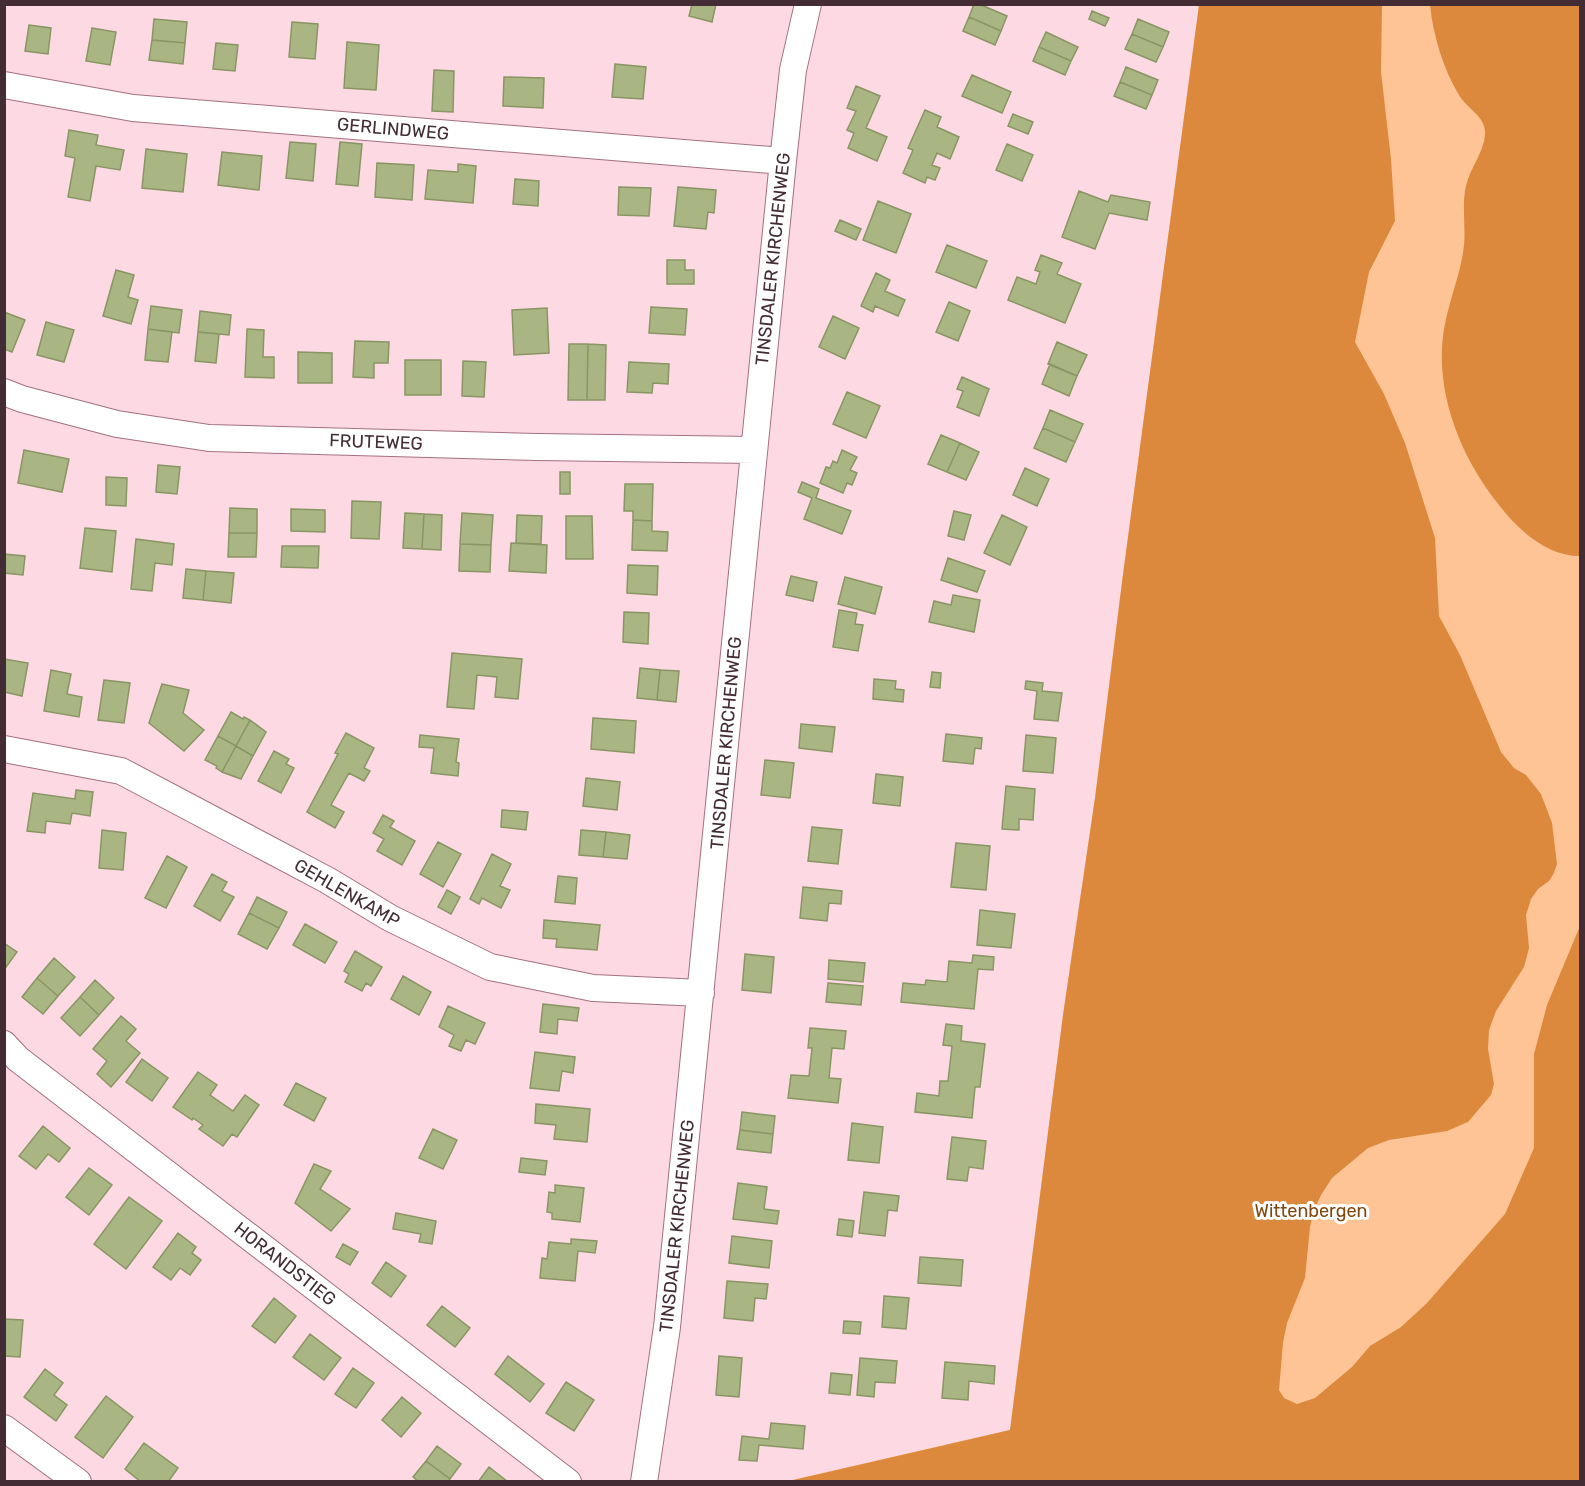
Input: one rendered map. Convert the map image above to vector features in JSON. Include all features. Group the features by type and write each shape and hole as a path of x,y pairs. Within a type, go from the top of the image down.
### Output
{"street":[{"name":"TINSDALER KIRCHENWEG","path":"644,1482 667,1327 793,70 808,4"},
{"name":"GERLINDWEG","path":"4,85 133,108 783,161"},
{"name":"FRUTEWEG","path":"4,392 22,399 117,424 208,438 754,450"},
{"name":"GEHLENKAMP","path":"4,749 121,771 327,880 390,918 490,967 593,988 701,993"},
{"name":"HORANDSTIEG","path":"4,1044 28,1066 568,1482"},
{"path":"4,1428 78,1482"}],"green space":[{"name":"Wittenbergen","path":"1199,5 1580,5 1580,1481 783,1482 1010,1430 1063,1015 1095,798"},
{"name":"Wittenbergen","path":"1199,5 1382,5 1381,72 1391,159 1395,221 1369,272 1355,342 1384,394 1405,443 1435,538 1439,616 1460,655 1501,752 1514,768 1526,775 1541,794 1552,823 1557,864 1549,881 1538,889 1531,899 1526,915 1529,948 1524,967 1496,1011 1489,1030 1488,1049 1494,1084 1491,1095 1468,1122 1447,1131 1389,1140 1368,1148 1332,1178 1321,1195 1310,1227 1305,1278 1287,1323 1279,1390 1284,1398 1297,1404 1315,1398 1352,1367 1370,1346 1401,1327 1426,1304 1505,1214 1534,1148 1534,1054 1547,1005 1580,926 1580,1481 789,1481 1010,1430 1063,1015 1095,798"},
{"path":"1430,5 1580,5 1580,556 1556,552 1534,540 1515,524 1499,505 1471,464 1460,441 1445,393 1442,344 1463,253 1466,186 1482,148 1485,129 1480,118 1462,100 1448,74 1436,39"}],"building":[{"path":"692,4 716,4 712,22 689,16"},
{"path":"974,4 1007,16 1001,31 969,17"},
{"path":"1092,11 1109,18 1105,26 1089,19"},
{"path":"969,17 1001,31 995,45 963,31"},
{"path":"154,19 187,22 185,43 152,40"},
{"path":"1138,19 1169,32 1163,47 1132,34"},
{"path":"292,22 318,24 315,59 289,57"},
{"path":"29,25 51,28 48,54 25,51"},
{"path":"92,28 116,32 110,65 86,61"},
{"path":"1046,32 1078,47 1071,61 1039,47"},
{"path":"1132,34 1163,47 1156,62 1125,49"},
{"path":"152,40 185,43 183,64 149,60"},
{"path":"347,42 379,45 376,90 344,88"},
{"path":"216,43 238,45 235,71 213,69"},
{"path":"1039,47 1071,61 1065,75 1033,61"},
{"path":"615,64 646,67 643,99 612,97"},
{"path":"1126,67 1158,80 1152,95 1120,82"},
{"path":"434,70 454,71 453,112 432,111"},
{"path":"972,75 1011,92 1002,113 962,96"},
{"path":"504,77 544,78 543,108 503,106"},
{"path":"1120,82 1152,95 1146,109 1114,96"},
{"path":"856,86 880,96 866,128 887,137 877,161 848,148 854,133 847,130 856,111 847,108"},
{"path":"925,110 941,117 937,127 959,137 950,159 937,153 932,165 940,168 935,180 927,177 925,183 903,173 913,150 908,148"},
{"path":"1013,114 1033,122 1028,134 1008,126"},
{"path":"69,130 98,135 96,145 124,150 120,170 96,166 90,201 68,197 75,158 65,156"},
{"path":"290,142 316,144 313,181 286,178"},
{"path":"340,142 362,144 358,186 336,184"},
{"path":"1007,144 1033,155 1022,181 996,170"},
{"path":"146,149 187,154 183,192 142,188"},
{"path":"222,152 262,156 259,190 218,185"},
{"path":"377,163 414,165 412,200 375,197"},
{"path":"458,164 476,166 473,203 425,199 428,170 458,172"},
{"path":"515,179 539,181 538,206 513,204"},
{"path":"619,187 651,188 649,216 618,215"},
{"path":"678,187 716,190 714,213 708,212 706,229 674,226"},
{"path":"1079,191 1108,202 1111,195 1150,202 1147,220 1109,213 1095,249 1062,237"},
{"path":"878,201 911,214 896,253 863,240"},
{"path":"840,220 861,229 856,240 835,231"},
{"path":"947,245 987,261 976,288 936,272"},
{"path":"1041,255 1062,263 1057,274 1081,284 1065,323 1008,300 1017,277 1036,284 1040,272 1035,270"},
{"path":"667,260 685,260 685,270 694,270 694,284 667,284"},
{"path":"116,270 134,275 128,297 138,300 131,324 103,316"},
{"path":"876,273 890,280 885,291 905,300 898,316 875,306 873,312 861,306"},
{"path":"949,302 970,311 958,341 936,332"},
{"path":"151,306 182,310 179,333 148,329"},
{"path":"651,307 687,309 685,335 649,333"},
{"path":"547,308 549,353 514,355 512,310"},
{"path":"200,311 231,315 229,335 198,332"},
{"path":"4,312 25,320 12,352 4,349"},
{"path":"833,316 859,328 845,359 819,347"},
{"path":"46,322 74,330 64,362 37,355"},
{"path":"148,329 172,332 168,362 145,360"},
{"path":"247,329 264,330 263,357 274,357 274,378 245,377"},
{"path":"198,332 219,334 216,363 195,361"},
{"path":"355,341 389,342 388,363 374,363 374,378 353,377"},
{"path":"1057,342 1087,355 1077,376 1048,364"},
{"path":"569,344 588,344 587,400 568,400"},
{"path":"588,344 606,345 605,400 587,400"},
{"path":"298,352 332,353 332,383 298,383"},
{"path":"405,360 441,360 441,395 405,395"},
{"path":"463,361 486,362 484,397 462,396"},
{"path":"629,362 669,364 668,384 653,383 652,393 627,392"},
{"path":"1050,364 1077,376 1069,396 1042,384"},
{"path":"962,377 989,389 979,416 957,407 963,391 957,389"},
{"path":"847,392 880,406 866,438 833,424"},
{"path":"1050,410 1083,424 1075,442 1043,428"},
{"path":"1043,428 1075,442 1066,462 1034,448"},
{"path":"941,435 960,443 947,472 928,464"},
{"path":"960,443 979,452 966,480 947,472"},
{"path":"24,450 69,459 62,492 18,483"},
{"path":"842,450 857,457 850,470 857,473 852,485 847,483 843,493 820,483 826,467 830,468 833,461 837,463"},
{"path":"158,465 180,467 177,494 156,492"},
{"path":"1025,468 1049,479 1037,506 1013,495"},
{"path":"560,472 570,472 570,494 560,494"},
{"path":"106,477 127,478 126,506 106,505"},
{"path":"802,482 819,489 816,498 851,511 842,534 804,519 812,498 798,492"},
{"path":"625,484 653,484 652,521 633,520 633,511 624,511"},
{"path":"352,501 381,502 379,539 351,538"},
{"path":"230,508 257,509 257,533 229,533"},
{"path":"291,509 325,510 325,532 291,531"},
{"path":"954,511 971,515 964,540 948,536"},
{"path":"405,513 424,514 422,549 403,548"},
{"path":"462,513 493,515 491,545 460,544"},
{"path":"424,514 442,515 441,550 422,549"},
{"path":"517,515 542,516 541,544 516,543"},
{"path":"1002,515 1027,527 1010,565 984,553"},
{"path":"566,516 592,516 593,559 566,559"},
{"path":"633,520 652,521 652,531 668,532 667,551 632,550"},
{"path":"85,528 116,531 112,572 80,568"},
{"path":"229,533 257,533 256,557 228,557"},
{"path":"136,539 174,544 172,565 155,563 152,591 131,589"},
{"path":"511,543 547,545 546,573 509,571"},
{"path":"460,544 491,545 490,572 459,571"},
{"path":"282,546 319,546 318,568 281,567"},
{"path":"4,554 25,556 23,575 4,573"},
{"path":"948,558 985,571 977,592 941,580"},
{"path":"628,565 658,566 657,595 627,593"},
{"path":"186,569 206,571 203,600 183,598"},
{"path":"206,571 234,573 231,603 203,600"},
{"path":"791,576 817,582 813,601 786,595"},
{"path":"845,577 882,587 875,614 838,604"},
{"path":"953,595 980,600 974,632 929,622 934,601 951,605"},
{"path":"839,610 857,613 855,624 863,625 858,651 833,647"},
{"path":"624,612 649,613 648,644 623,642"},
{"path":"452,653 522,659 518,699 495,697 497,677 477,675 474,709 447,707"},
{"path":"4,659 28,663 22,696 4,692"},
{"path":"640,668 660,670 657,700 637,698"},
{"path":"51,670 71,674 67,694 82,697 79,717 44,711"},
{"path":"660,670 679,671 676,702 657,700"},
{"path":"932,672 941,673 940,688 930,687"},
{"path":"874,679 896,681 895,689 904,690 903,702 873,699"},
{"path":"104,680 130,683 124,723 98,720"},
{"path":"1026,681 1043,683 1042,691 1062,693 1058,721 1034,719 1037,691 1025,689"},
{"path":"162,684 189,690 183,713 204,730 184,751 149,723"},
{"path":"231,712 250,720 236,746 218,736"},
{"path":"593,718 636,721 634,753 591,749"},
{"path":"250,720 266,732 253,756 236,746"},
{"path":"801,724 835,727 832,752 799,748"},
{"path":"346,733 374,748 364,768 370,771 364,781 349,773 331,805 344,812 335,828 307,812 338,754 335,753"},
{"path":"946,734 982,738 981,749 975,748 973,764 943,761"},
{"path":"420,735 459,739 456,762 459,763 458,776 431,773 434,748 419,747"},
{"path":"1026,735 1056,738 1053,773 1023,771"},
{"path":"218,736 236,746 222,772 216,768 217,766 205,760"},
{"path":"236,746 253,756 241,779 222,772"},
{"path":"274,751 289,759 286,764 294,768 281,793 258,781"},
{"path":"765,760 794,763 790,798 761,795"},
{"path":"876,774 903,777 900,806 873,803"},
{"path":"586,778 620,782 617,810 583,806"},
{"path":"1006,786 1035,789 1033,820 1019,819 1019,830 1002,829"},
{"path":"76,790 93,792 90,816 72,813 70,824 46,821 45,833 27,831 33,793 75,799"},
{"path":"502,810 528,812 526,830 501,827"},
{"path":"383,815 394,821 390,827 415,841 402,865 377,851 384,839 373,833"},
{"path":"812,827 842,830 838,864 808,861"},
{"path":"102,830 126,833 123,870 99,868"},
{"path":"581,830 606,832 603,857 579,855"},
{"path":"606,832 630,835 627,859 603,857"},
{"path":"438,842 461,854 443,887 420,874"},
{"path":"956,843 990,846 986,890 951,887"},
{"path":"492,854 511,864 500,886 510,890 501,908 482,898 479,904 470,899"},
{"path":"167,856 187,867 166,908 145,898"},
{"path":"212,874 227,882 222,891 234,897 220,921 194,906"},
{"path":"558,876 577,878 575,904 555,902"},
{"path":"803,887 842,891 841,904 829,903 827,921 800,918"},
{"path":"447,890 460,897 451,914 438,907"},
{"path":"257,897 287,912 279,928 249,913"},
{"path":"980,910 1015,914 1011,948 977,945"},
{"path":"249,913 279,928 267,949 238,934"},
{"path":"544,920 600,925 597,950 556,947 557,939 543,938"},
{"path":"305,924 337,942 325,963 293,945"},
{"path":"4,943 17,952 4,970"},
{"path":"355,951 382,967 371,986 366,983 362,991 345,982 349,974 344,971"},
{"path":"745,954 774,957 771,993 742,990"},
{"path":"973,955 994,957 993,970 978,969 974,1009 901,1002 903,983 925,985 926,980 947,982 949,961 972,963"},
{"path":"54,958 75,977 58,996 37,978"},
{"path":"829,960 865,963 863,982 828,979"},
{"path":"403,976 431,992 419,1015 391,999"},
{"path":"37,978 58,996 43,1014 22,997"},
{"path":"95,980 114,998 99,1015 80,997"},
{"path":"828,983 863,986 861,1005 826,1002"},
{"path":"80,997 99,1015 80,1036 61,1018"},
{"path":"543,1004 579,1008 577,1021 558,1019 557,1034 540,1032"},
{"path":"448,1006 485,1023 475,1044 466,1040 461,1051 449,1046 454,1035 439,1027"},
{"path":"121,1016 136,1029 126,1041 140,1053 111,1087 97,1074 107,1061 93,1049"},
{"path":"946,1024 962,1026 961,1041 985,1044 980,1087 975,1087 972,1118 915,1112 917,1093 939,1096 940,1081 948,1081 952,1046 943,1045"},
{"path":"810,1028 846,1031 844,1049 832,1048 829,1078 841,1079 838,1103 788,1098 791,1075 809,1076 812,1048 808,1048"},
{"path":"535,1052 575,1057 573,1073 562,1071 559,1091 530,1088"},
{"path":"142,1059 168,1078 152,1101 126,1082"},
{"path":"198,1072 217,1085 210,1095 233,1111 245,1095 259,1105 237,1137 232,1134 223,1146 199,1129 203,1125 173,1107"},
{"path":"296,1083 326,1098 314,1121 284,1105"},
{"path":"536,1104 590,1109 587,1142 554,1139 556,1125 535,1123"},
{"path":"742,1112 775,1116 773,1134 740,1130"},
{"path":"852,1123 883,1127 879,1163 848,1160"},
{"path":"43,1126 70,1148 59,1162 48,1154 36,1169 19,1156"},
{"path":"433,1129 457,1140 443,1169 419,1158"},
{"path":"740,1130 773,1134 771,1153 737,1149"},
{"path":"952,1137 986,1141 983,1169 969,1167 967,1181 947,1179"},
{"path":"521,1158 547,1161 545,1175 519,1172"},
{"path":"314,1164 331,1171 320,1189 350,1209 331,1231 295,1203"},
{"path":"89,1168 112,1185 89,1215 66,1197"},
{"path":"738,1183 767,1187 764,1209 779,1211 777,1224 733,1219"},
{"path":"555,1185 584,1188 580,1222 552,1219 552,1213 547,1212 549,1192 555,1193"},
{"path":"864,1192 899,1196 897,1211 888,1210 885,1236 859,1233"},
{"path":"129,1197 162,1221 126,1269 94,1244"},
{"path":"396,1213 436,1221 432,1244 419,1242 421,1234 393,1229"},
{"path":"839,1219 854,1221 852,1237 837,1235"},
{"path":"178,1233 196,1247 192,1253 201,1260 190,1275 180,1268 171,1280 153,1267"},
{"path":"732,1236 772,1241 769,1268 729,1263"},
{"path":"571,1239 597,1241 595,1253 578,1251 575,1281 540,1278 542,1258 547,1259 549,1242 571,1244"},
{"path":"343,1244 358,1252 350,1265 336,1257"},
{"path":"920,1257 963,1260 961,1286 918,1283"},
{"path":"386,1262 406,1276 391,1297 372,1283"},
{"path":"727,1281 768,1284 766,1299 755,1298 753,1321 724,1318"},
{"path":"884,1296 909,1298 906,1329 882,1327"},
{"path":"274,1298 296,1316 275,1343 252,1326"},
{"path":"442,1306 470,1328 455,1347 427,1325"},
{"path":"4,1319 23,1320 20,1357 4,1356"},
{"path":"844,1321 861,1322 860,1334 843,1333"},
{"path":"310,1334 341,1358 324,1380 293,1357"},
{"path":"508,1356 544,1384 530,1402 495,1374"},
{"path":"719,1356 742,1358 739,1397 716,1395"},
{"path":"860,1358 897,1361 895,1383 875,1382 874,1397 857,1395"},
{"path":"945,1362 995,1366 994,1384 969,1381 968,1400 942,1398"},
{"path":"353,1368 374,1383 356,1408 335,1394"},
{"path":"45,1369 63,1383 54,1395 67,1405 56,1421 24,1397"},
{"path":"831,1373 852,1375 850,1395 829,1393"},
{"path":"566,1382 594,1400 574,1431 546,1413"},
{"path":"106,1396 133,1417 103,1458 75,1437"},
{"path":"402,1397 421,1413 401,1437 382,1420"},
{"path":"771,1423 805,1426 803,1449 759,1445 757,1461 739,1460 742,1436 769,1439"},
{"path":"144,1443 178,1468 168,1482 141,1482 125,1469"},
{"path":"437,1446 461,1464 450,1479 426,1461"},
{"path":"426,1461 450,1479 448,1482 419,1482 413,1477"},
{"path":"489,1467 508,1482 478,1482"}]}
